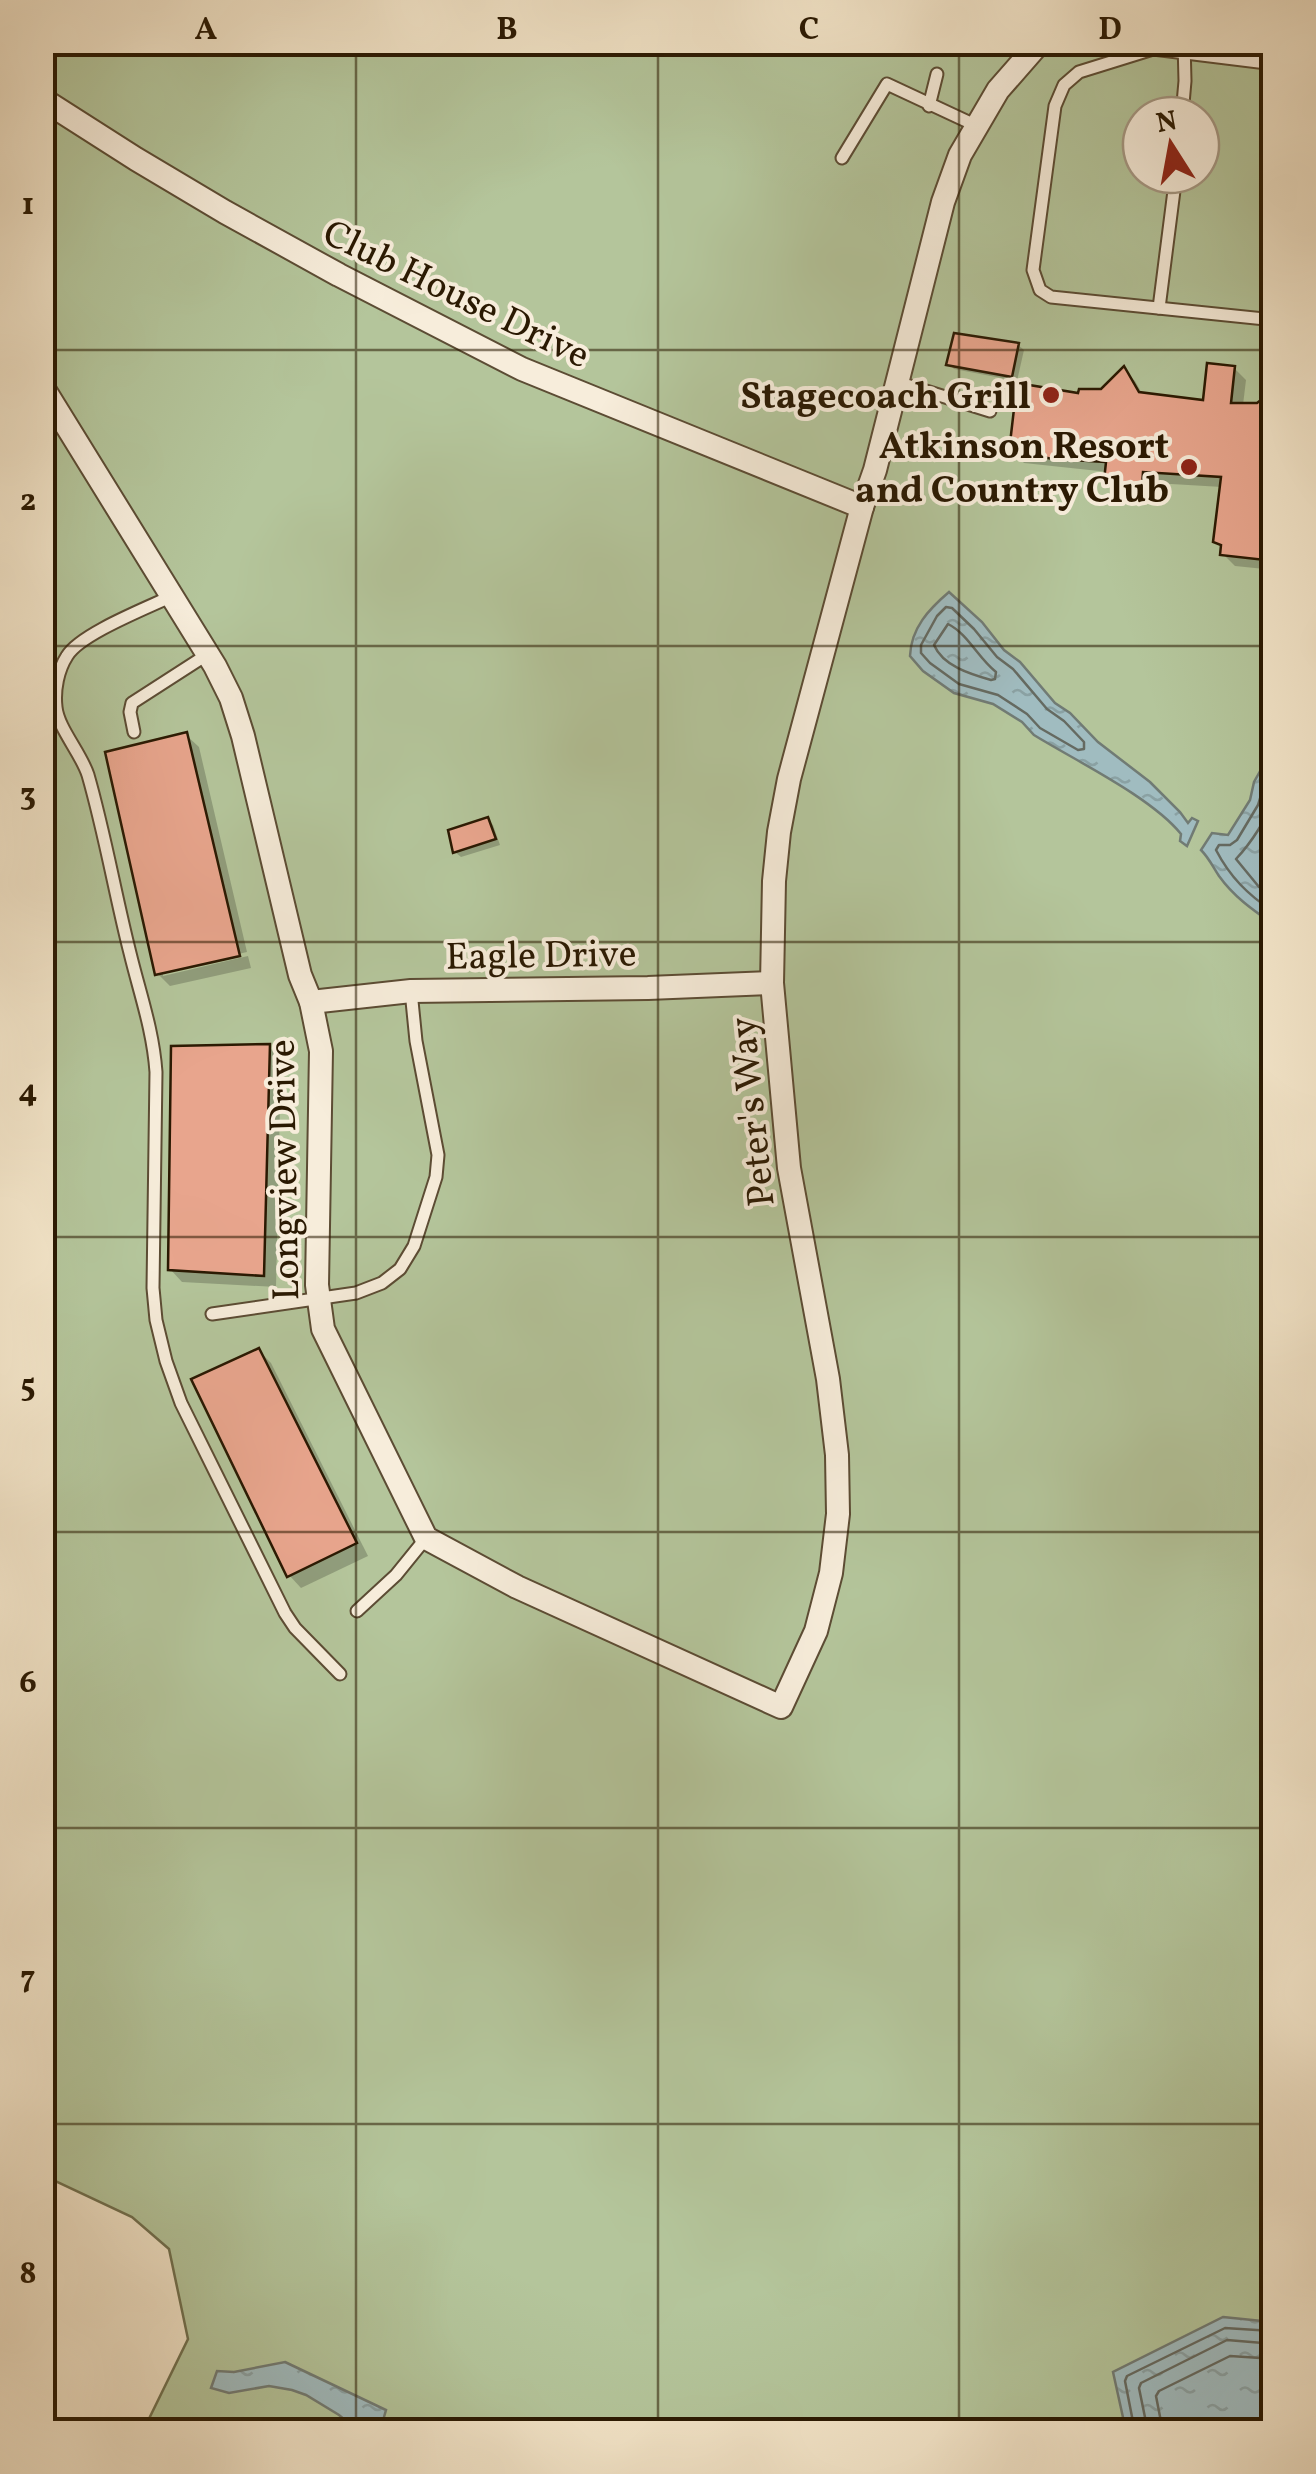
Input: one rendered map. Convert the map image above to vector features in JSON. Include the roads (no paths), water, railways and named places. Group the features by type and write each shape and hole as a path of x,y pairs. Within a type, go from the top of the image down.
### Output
{"street":[{"name":"Peter's Way","path":"426,1538 517,1587 781,1707 816,1631 831,1573 838,1514 838,1454 789,1168 772,984 779,832 789,780 875,470 943,202 960,155 998,90 1040,42"},
{"name":"Club House Drive","path":"42,99 225,212 522,368 862,506"},
{"name":"Longview Drive","path":"42,386 208,654 244,736 321,1051 317,1286 323,1329 426,1538"},
{"name":"Eagle Drive","path":"311,1002 411,992 772,984"}],"lane":[{"path":"1184,48 1184,95"},
{"path":"1274,64 1184,48 1152,49 1079,72 1064,85 1055,106 1033,270 1040,290 1051,297 1274,320"},
{"path":"929,106 937,74"},
{"path":"842,158 888,84 977,126"},
{"path":"1159,308 1174,195"},
{"path":"897,382 990,411"},
{"path":"172,596 80,642 68,654 58,676 56,712 78,750 93,792 154,1045 153,1288 166,1362 181,1403 285,1613 340,1674"},
{"path":"134,732 132,703 208,654"},
{"path":"212,1314 356,1292 382,1283 400,1269 414,1246 436,1178 438,1154 416,1041 411,992"},
{"path":"357,1612 396,1575 426,1538"}],"water":[{"path":"949,592 982,622 1055,703 1150,782 1188,823 1192,818 1198,821 1187,846 1168,820 1132,793 1034,735 1022,722 993,704 954,693 923,671 910,656 911,646 928,612"},
{"path":"1273,759 1273,924 1231,890 1201,850 1212,833 1228,835 1250,800 1263,766"},
{"path":"1223,2317 1273,2322 1273,2431 1126,2431 1113,2372"},
{"path":"285,2362 386,2410 380,2431 358,2431 339,2415 292,2390 269,2386 229,2393 211,2388 217,2371 234,2372"}],"place":[{"name":"Stagecoach Grill","path":"1051,395"},
{"name":"Atkinson Resort and Country Club","path":"1189,467"}]}
